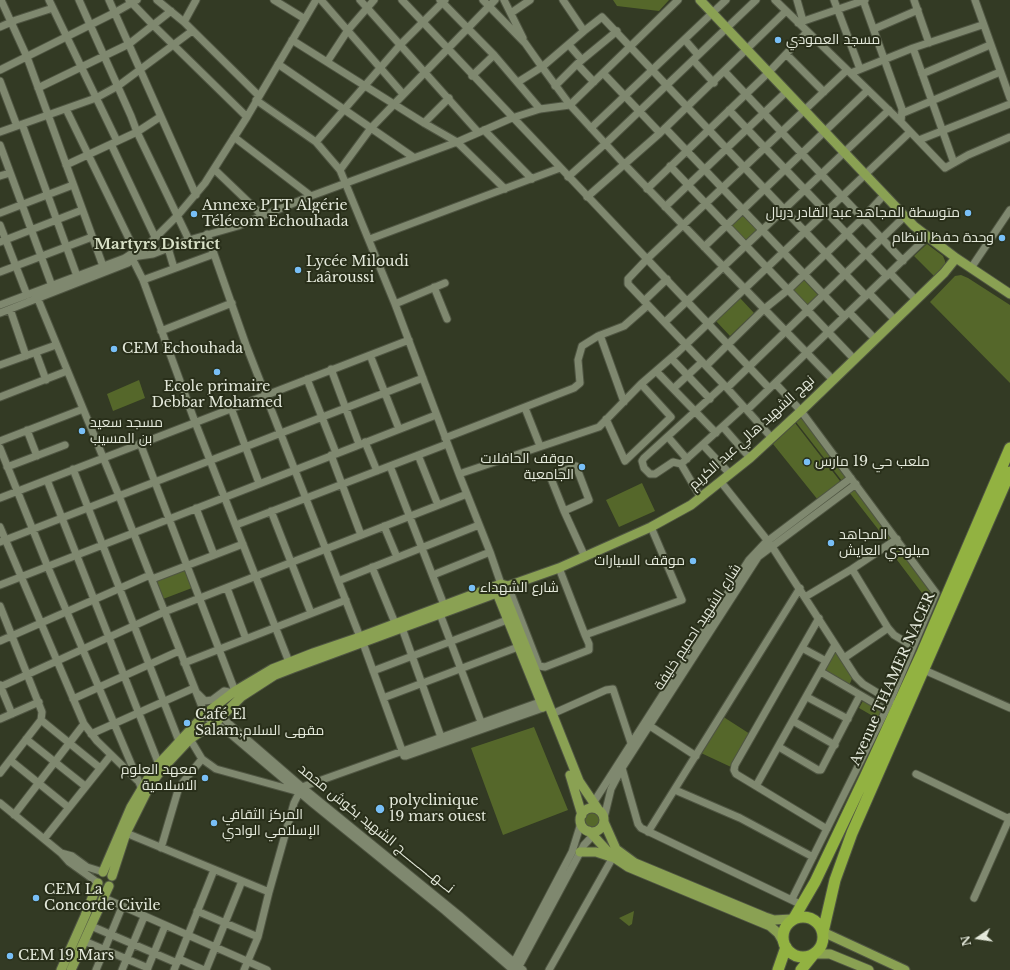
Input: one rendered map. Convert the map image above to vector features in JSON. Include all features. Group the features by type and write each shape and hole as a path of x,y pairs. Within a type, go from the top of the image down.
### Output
{"highway":[{"name":"Avenue THAMER NACER","path":"793,919 815,882 916,667 1010,448"},
{"name":"Avenue THAMER NACER","path":"823,932 830,895 846,848 885,754 924,670 1010,472"},
{"path":"778,970 785,946 784,931 793,919 806,916 817,921 823,932 822,945 801,970"},
{"path":"785,946 790,952 800,957 813,954"}],"main road":[{"path":"700,0 904,217 927,238 1010,294"},
{"name":"نهج الشهيد هالي عبد الكريم","path":"500,586 559,568 651,528 701,498 750,458 771,437 801,411 916,300 956,258"},
{"path":"73,969 109,886 113,881 112,876 126,833 150,785 163,768 190,739 214,723 242,697 275,675 398,626 444,605 500,586"},
{"path":"398,626 440,614 500,586"},
{"path":"500,586 507,620 573,782 584,828 593,832 613,857"},
{"path":"500,586 579,781 594,807 604,820 616,849 635,863 765,917 774,920 793,919"},
{"path":"61,970 85,916 98,882 99,875 103,872 140,785 158,762 205,714 234,692 272,669 288,662 361,640"},
{"path":"582,819 594,807"},
{"path":"593,832 604,820"},
{"path":"580,852 596,852 613,857 628,867 661,882 770,926 778,933 785,946"},
{"path":"103,872 107,872 112,876"},
{"path":"98,882 102,887 109,886"},
{"path":"823,932 905,970"},
{"path":"813,954 830,954 869,970"}],"street":[{"path":"1,0 27,57 103,266"},
{"path":"49,0 80,68 96,98 153,239"},
{"path":"79,0 137,132 189,240"},
{"path":"109,0 196,195"},
{"path":"157,0 184,22 258,98 316,142 340,170 370,239 409,340 436,415 490,552 500,586 540,666 545,667 589,650 589,644 559,568"},
{"path":"184,22 196,0"},
{"path":"274,0 305,18"},
{"path":"0,313 36,296 135,256 178,215 196,195 214,169 247,117 316,0"},
{"path":"321,0 403,94"},
{"path":"360,0 449,98 481,131 532,179"},
{"path":"327,62 348,30 374,0"},
{"path":"402,0 472,76 708,322 769,388"},
{"path":"484,0 525,43 570,105 605,144 724,267 763,310 833,380"},
{"path":"340,170 370,128 495,0"},
{"path":"504,0 525,43"},
{"path":"511,13 530,0"},
{"path":"563,0 584,31"},
{"path":"0,305 27,295 36,296 52,286 125,258 153,254 207,234 238,226 311,196 457,142 512,118 540,109 570,105 678,0"},
{"path":"591,128 626,97 652,70 726,0"},
{"path":"568,177 667,86 756,0"},
{"path":"775,0 786,11 801,22"},
{"path":"797,0 801,22 807,32 889,110 945,168 968,155 1010,137"},
{"path":"834,0 860,69"},
{"path":"801,22 864,0 903,113 901,122"},
{"path":"914,0 929,44"},
{"path":"975,0 982,25 1010,98"},
{"path":"0,70 114,13 132,1 154,26 247,117"},
{"path":"316,142 400,44 442,1 467,29 494,55 540,109"},
{"path":"0,27 10,22 53,8"},
{"path":"874,29 918,10"},
{"path":"38,88 129,44 154,26 171,11"},
{"path":"587,197 663,131 747,51 786,11"},
{"path":"518,82 542,67 602,17 617,31 687,108 846,274 895,320"},
{"path":"771,437 726,386 628,284 628,280 647,259 765,147 824,92 849,71 860,69 913,48 929,44 982,25"},
{"path":"0,132 96,98 118,86 141,70 192,31"},
{"path":"555,86 579,62 617,31"},
{"path":"647,189 746,94 807,32"},
{"path":"292,40 457,142 505,189"},
{"path":"685,40 714,82"},
{"path":"569,45 579,62 594,82"},
{"path":"922,74 990,45"},
{"path":"913,48 954,163"},
{"path":"786,54 824,92"},
{"path":"472,76 494,55"},
{"path":"278,64 413,157"},
{"path":"725,72 902,261"},
{"path":"903,113 1000,72"},
{"path":"603,73 640,111 687,151 824,295 875,339"},
{"path":"0,81 20,125 77,276"},
{"path":"704,247 825,133 868,90"},
{"path":"665,207 786,92"},
{"path":"424,123 449,98"},
{"path":"919,140 1010,104"},
{"path":"66,108 135,256 195,422 276,627 288,662"},
{"path":"729,110 847,234 916,300"},
{"path":"665,322 889,110"},
{"path":"66,165 137,132 160,117"},
{"path":"459,474 599,427 641,384 686,344 910,132"},
{"path":"234,137 311,196"},
{"path":"0,145 52,286"},
{"path":"670,166 854,359"},
{"path":"370,239 560,168"},
{"path":"214,169 263,216"},
{"path":"0,176 10,173"},
{"path":"0,213 73,185"},
{"path":"674,388 687,375 704,364 728,344 763,310 788,289 847,234 884,195"},
{"path":"3,241 82,210"},
{"path":"971,268 1010,210"},
{"path":"701,498 681,464 673,462 655,474 650,474 642,464 644,458 749,366 882,240 904,217"},
{"path":"0,225 3,241 16,266 27,295"},
{"path":"207,234 266,395 346,600 403,754"},
{"path":"0,272 92,237"},
{"path":"681,464 775,383 927,238"},
{"path":"168,248 174,268"},
{"path":"143,280 214,254"},
{"path":"236,525 418,455 446,441 578,386 580,379 578,360 582,346 600,335 624,326 667,279"},
{"path":"395,304 445,283"},
{"path":"434,287 447,319"},
{"path":"36,296 104,457 205,714"},
{"path":"161,331 232,303"},
{"path":"10,309 26,356"},
{"path":"600,335 624,402"},
{"path":"0,498 409,340"},
{"path":"0,365 56,345"},
{"path":"36,353 46,380"},
{"path":"370,354 399,428"},
{"path":"671,358 710,399"},
{"path":"331,369 345,408 376,471"},
{"path":"0,397 67,371"},
{"path":"656,371 716,433"},
{"path":"3,541 423,378"},
{"path":"307,379 342,485 361,535"},
{"path":"775,383 801,411 936,593 912,646 891,701 792,899"},
{"path":"606,419 625,461 671,417 641,384"},
{"path":"231,408 259,483"},
{"path":"526,408 540,446"},
{"path":"0,441 83,409"},
{"path":"0,585 47,565 436,415"},
{"path":"723,427 750,458"},
{"path":"27,430 37,456"},
{"path":"668,437 688,459"},
{"path":"140,443 234,692 224,691 212,700 205,701 194,688"},
{"path":"4,463 37,456 66,445"},
{"path":"703,445 730,474"},
{"path":"0,448 4,463 140,785"},
{"path":"418,455 438,505"},
{"path":"390,466 444,605"},
{"path":"564,511 589,500 576,466 550,476 564,511 584,557"},
{"path":"73,469 179,741"},
{"path":"47,480 158,762"},
{"name":"شارع الشهيد احميم خليفة","path":"594,807 631,743 749,560 769,543 854,481"},
{"path":"721,482 769,543 860,681 891,701"},
{"path":"12,714 0,686 164,612 467,494"},
{"path":"196,508 214,555"},
{"path":"271,511 311,613"},
{"path":"338,581 479,525"},
{"path":"384,526 396,558"},
{"path":"0,527 3,541 20,576 84,724 90,734 140,785"},
{"path":"585,635 682,600 651,528"},
{"path":"806,597 897,539"},
{"name":"شارع الشهيد احميم خليفة","path":"604,820 611,789 622,768 758,557 769,543"},
{"path":"0,641 120,588 187,566 243,544"},
{"path":"433,575 490,552"},
{"path":"372,567 412,657 441,737"},
{"path":"852,569 888,628 894,635 912,646"},
{"path":"227,588 246,639"},
{"path":"648,832 800,588"},
{"path":"184,663 346,600"},
{"path":"0,606 42,712 41,720 0,773"},
{"path":"440,614 481,722"},
{"path":"819,618 735,766 736,774 827,829"},
{"path":"373,671 507,620"},
{"path":"844,658 888,628"},
{"path":"756,786 807,697 835,644"},
{"path":"383,698 518,647"},
{"path":"802,648 826,662"},
{"path":"73,699 179,651"},
{"path":"924,670 1010,708"},
{"path":"820,672 886,710"},
{"path":"90,734 194,688"},
{"path":"552,714 606,690 613,689 631,743"},
{"path":"779,747 820,770 823,768 860,695"},
{"path":"807,697 848,719"},
{"path":"0,719 39,702"},
{"path":"403,754 441,737 481,722 542,705"},
{"path":"190,739 202,759 216,769 302,791 542,705"},
{"name":"نـــهـــــــــــج الشهيد بكوش محمد","path":"214,707 232,726 302,791"},
{"name":"نـــهـــــــــــج الشهيد بكوش محمد","path":"205,714 208,719 228,732 459,914 516,968"},
{"path":"41,720 100,768"},
{"path":"793,721 835,745"},
{"path":"14,815 84,724"},
{"path":"650,726 696,756"},
{"path":"26,739 85,786"},
{"path":"44,839 111,755"},
{"path":"161,848 179,787 202,759"},
{"path":"10,760 68,808"},
{"path":"622,768 638,824 648,832 802,904"},
{"path":"916,774 1010,818 974,898"},
{"path":"675,790 740,818 813,857"},
{"path":"244,970 258,937 287,824 302,791"},
{"path":"0,803 61,853 68,862 98,882"},
{"path":"516,968 575,847 582,819"},
{"path":"516,968 580,852 593,832"},
{"path":"126,833 269,892"},
{"path":"61,853 72,856 89,868 103,872"},
{"path":"550,970 613,857"},
{"path":"177,964 214,870"},
{"path":"91,926 177,964 205,970 216,947 242,881"},
{"path":"104,898 188,936 248,960 267,970"},
{"path":"96,970 122,907"},
{"path":"197,911 258,937"},
{"path":"122,970 144,917"},
{"path":"84,941 148,969 166,926"}],"green space":[{"path":"613,0 669,0 659,11 617,6"},
{"path":"742,215 758,231 747,241 731,225"},
{"path":"927,244 943,256 945,261 945,265 936,278 914,256"},
{"path":"961,275 1010,305 1010,383 930,302 955,276"},
{"path":"803,279 818,295 808,305 792,289"},
{"path":"740,298 754,313 730,336 716,321"},
{"path":"139,380 145,398 113,411 107,394"},
{"path":"803,416 848,475 842,481 796,422"},
{"name":"ملعب حي 19 مارس","path":"795,423 840,481 818,500 773,444"},
{"path":"642,483 655,511 619,527 606,500"},
{"path":"856,486 895,537 888,542 849,492"},
{"path":"896,541 933,590 928,601 888,548"},
{"path":"185,570 192,588 163,599 156,581"},
{"path":"835,649 854,674 848,688 822,671"},
{"path":"863,701 883,712 878,719 859,708"},
{"path":"722,716 750,734 731,767 701,753"},
{"path":"534,727 568,810 503,835 471,748"},
{"path":"593,812 599,814 601,820 599,826 593,828 587,826 585,820 587,814"},
{"path":"634,911 632,924 629,926 619,918"}],"place":[{"name":"مسجد العمودي","path":"778,40"},
{"name":"متوسطة المجاهد عبد القادر دربال","path":"968,213"},
{"name":"Annexe PTT Algérie Télécom Echouhada","path":"194,214"},
{"name":"وحدة حفظ النظام","path":"1002,238"},
{"name":"Lycée Miloudi Laâroussi","path":"298,270"},
{"name":"CEM Echouhada","path":"114,349"},
{"name":"Ecole primaire Debbar Mohamed","path":"217,372"},
{"name":"مسجد سعيد بن المسيب","path":"82,431"},
{"name":"ملعب حي 19 مارس","path":"807,462"},
{"name":"موقف الحافلات الجامعية","path":"582,467"},
{"name":"المجاهد ميلودي العايش","path":"831,543"},
{"name":"موقف السيارات","path":"693,561"},
{"name":"شارع الشهداء","path":"472,588"},
{"name":"Café El Salam,مقهى السلام","path":"187,723"},
{"name":"معهد العلوم الاسلامية","path":"205,778"},
{"name":"polyclinique 19 mars ouest","path":"380,809"},
{"name":"المركز الثقافي الإسلامي الوادي","path":"214,823"},
{"name":"CEM La Concorde Civile","path":"36,898"},
{"name":"CEM 19 Mars","path":"10,956"}],"district":[{"name":"Martyrs District","path":"157,245"}]}
